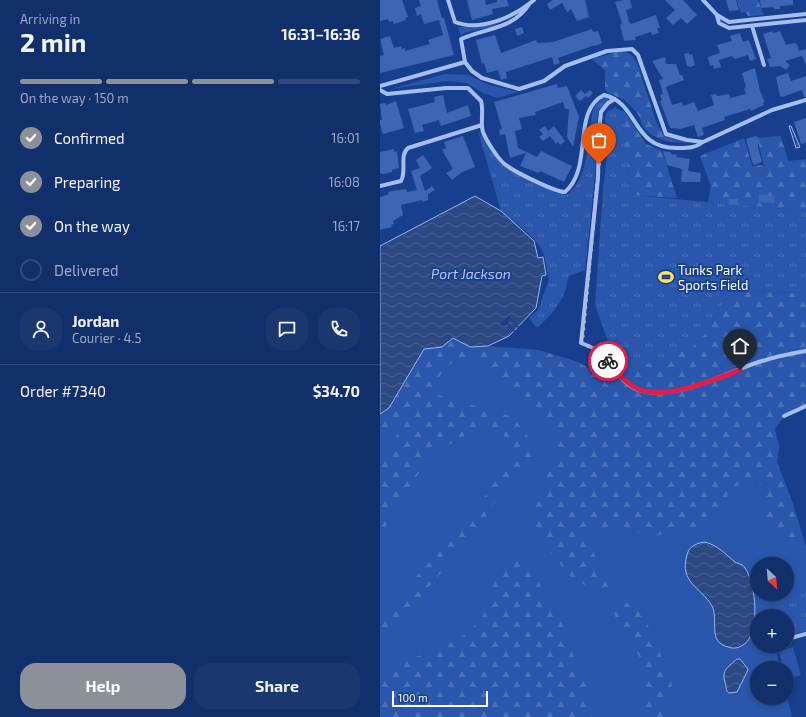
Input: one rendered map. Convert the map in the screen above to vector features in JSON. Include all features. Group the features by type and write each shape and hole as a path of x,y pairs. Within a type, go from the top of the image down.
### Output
{"street":[{"path":"448,0 455,22 464,26 478,25 512,15 534,0"},
{"path":"703,0 717,15 730,22 806,14"},
{"path":"530,3 521,16 513,22 461,39 465,62 472,71 482,78 519,89 544,81 565,66 607,51 632,49 638,55 666,134 687,140 703,142"},
{"path":"717,15 719,23 724,26 752,26 806,20"},
{"path":"752,26 764,65"},
{"path":"380,86 465,62"},
{"path":"380,90 387,94 446,88 468,88 482,101 483,132 500,160 506,165 554,189 565,192 570,188 581,165 589,110 594,102 604,95 615,99 627,108 640,132 648,139 659,145 674,148 696,147 703,142 772,110 806,100"},
{"path":"615,99 608,103 601,112 598,178 582,343 603,354 618,374 635,388 648,392 664,392 700,385 783,355 806,351"},
{"path":"380,186 401,181 404,172 404,155 408,148 482,125"},
{"path":"784,416 806,406"},
{"path":"794,637 806,634"}],"green space":[{"path":"737,0 758,0 764,15 748,16 745,12 741,13"},
{"path":"516,16 490,27 464,33 461,36 458,27 479,27"},
{"path":"617,52 624,52 632,55 637,63 657,124 663,134 690,142 671,142 653,136 644,128 638,114 627,102 605,90 605,70 592,59"},
{"path":"445,74 468,75 489,85 518,92 497,98 483,93 467,83 447,81 391,89"},
{"path":"604,97 608,99 608,101 598,113 595,176 585,270 569,276 564,294 559,303 538,327 535,326 529,318 538,310 549,280 544,254 538,244 527,232 501,211 478,131 501,164 556,193 566,195 574,188 580,179 587,156 593,110 597,103"},
{"path":"615,107 621,111 622,116 631,195 806,211 806,293 767,292 736,288 720,307 708,331 692,348 639,367 617,367 595,305 607,155 605,119 607,112"},
{"path":"621,111 624,111 646,144 662,151 677,198 631,195"},
{"path":"781,136 788,161 806,159 806,211 708,202 711,186 700,156 744,138 752,166 764,165 757,138"},
{"path":"736,288 767,292 806,293 806,406 784,416 775,429 779,447 777,462 793,504 804,541 791,541 765,527 766,493 758,480 733,487 710,523 656,536 620,529 585,532 612,596 636,607 651,630 662,658 670,671 672,688 664,717 641,717 647,679 646,668 606,601 588,587 572,578 535,535 530,518 533,506 540,492 549,463 560,450 549,428 531,410 505,390 486,368 467,358 459,360 448,366 441,374 431,393 513,417 538,450 531,462 519,471 502,491 485,518 461,550 380,643 380,624 382,621 403,597 414,579 470,518 500,474 511,463 502,429 485,425 455,441 431,456 398,503 380,537 380,465 401,427 394,423 380,441 380,414 389,408 424,349 442,347 453,338 470,347 538,350 578,362 606,378 617,367 639,367 708,331 720,307"},
{"path":"488,346 538,350 578,362 604,387 767,403 779,447 777,462 793,504 806,547 806,578 794,596 794,557 750,557 750,601 791,601 786,609 750,609 750,653 777,653 778,661 750,661 750,705 789,705 792,717 380,717 380,414 470,347"},
{"path":"518,555 526,560 561,621 575,659 589,690 592,717 380,717 380,670 450,644 473,627 483,615 487,607 499,571 504,563 510,558"},
{"path":"806,578 806,631 796,634 794,633 794,609 786,609 791,601 794,601 794,596"},
{"path":"794,650 801,675 794,677 794,661 781,661 779,653 794,653"}],"water":[{"path":"789,126 791,126 800,147 796,148"},
{"name":"Port Jackson","path":"475,196 501,211 534,241 538,258 543,257 546,275 542,276 536,308 509,336 488,346 470,347 453,338 442,347 424,349 389,408 380,414 380,246"},
{"path":"705,542 718,548 735,562 743,566 749,575 750,601 754,601 755,609 750,609 750,636 743,645 732,648 722,644 718,640 716,636 712,606 688,578 685,564 687,555 691,547"},
{"path":"737,659 740,659 748,669 737,692 729,693 724,674 726,669"}],"pier":[{"path":"509,316 520,328 519,329 510,319 508,321 516,332 515,333 507,324 502,326 500,324"}],"building":[{"path":"380,0 402,0 408,17 405,18 406,20 394,24 393,21 389,22 388,19 380,21"},
{"path":"419,0 437,0 442,18 444,18 454,55 380,73 380,56 384,55 380,39 390,36 394,48 401,46 402,49 405,48 405,51 430,44 428,40 443,35 439,20 424,24 421,14 417,16 415,8 421,6"},
{"path":"467,0 485,0 486,5 497,2 497,0 507,0 509,6 492,9 493,14 472,20"},
{"path":"553,0 585,0 589,17 577,21 571,9 567,12 562,3 550,10 547,4"},
{"path":"630,0 632,8 626,10 629,22 631,24 656,15 660,28 657,28 659,33 652,35 651,32 635,37 636,40 624,41 620,25 622,24 615,2"},
{"path":"665,0 683,0 697,15 687,24 681,18 673,25 666,18 675,10"},
{"path":"726,0 736,0 739,10 729,11"},
{"path":"760,0 793,0 793,5 780,6 780,9 774,9 774,7 761,8"},
{"path":"522,27 524,33 517,36 515,29"},
{"path":"592,29 593,32 598,31 602,43 558,58 560,63 554,65 552,57 506,72 507,78 501,80 498,70 487,73 484,63 482,64 476,40 495,35 501,53 536,40 537,43 553,42"},
{"path":"773,31 773,33 780,31 786,45 794,43 797,44 799,51 806,49 806,65 802,56 785,61 790,65 786,70 780,66 770,67 767,59 771,58 763,34"},
{"path":"740,33 743,42 749,40 756,59 750,61 748,55 735,59 732,56 719,60 721,67 714,69 713,65 710,66 708,57 720,53 717,45 732,41 730,36"},
{"path":"689,53 690,55 692,54 695,65 690,67 687,66 684,54"},
{"path":"665,57 666,64 676,64 680,75 682,75 684,80 666,87 672,105 682,102 683,106 694,102 698,111 714,105 711,95 716,94 717,96 729,94 730,98 746,94 744,88 746,87 742,73 755,68 760,91 765,102 763,102 764,105 751,111 750,109 724,117 725,120 702,128 704,135 698,137 694,125 680,129 670,128 660,101 662,100 660,95 663,94 659,80 663,79 652,61"},
{"path":"788,73 791,81 806,76 806,97 804,97 802,90 782,97 780,96 776,77"},
{"path":"557,84 558,88 567,86 579,117 573,147 567,137 569,109 565,109 563,102 535,112 536,115 519,118 522,129 515,131 518,148 537,157 541,151 572,166 564,182 540,171 539,173 520,166 526,153 510,158 505,134 500,135 499,130 502,129 494,102"},
{"path":"581,90 585,94 590,90 593,93 588,98 586,96 580,101 575,96"},
{"path":"443,95 447,113 468,105 471,116 441,126 439,120 422,125 424,131 415,133 408,109 435,102 434,97"},
{"path":"396,101 404,128 383,134 380,124 380,120 382,120 380,104 386,103 386,105"},
{"path":"806,118 806,143 801,144 794,122"},
{"path":"545,126 548,131 554,126 565,141 560,145 558,142 556,144 550,136 543,141 539,137 543,134 539,130"},
{"path":"463,136 475,167 462,172 452,180 446,173 453,169 442,150 446,148 444,142"},
{"path":"756,136 760,142 758,143 758,147 762,162 754,165 746,139"},
{"path":"394,149 394,152 397,151 399,168 392,170 392,172 383,174 380,173 380,152"},
{"path":"663,151 671,152 671,154 677,155 676,157 690,159 688,171 701,173 700,182 681,182 682,169 667,165"},
{"path":"423,155 432,168 420,176 425,191 432,186 435,190 428,194 428,200 401,205 403,215 393,221 394,224 391,225 392,227 380,230 380,197 389,194 388,192 392,191 406,189 407,192 417,190 411,171 420,168 416,160"},
{"path":"759,194 775,196 774,203 759,202"},
{"path":"729,199 738,199 738,205 728,205"}],"way so far":[{"path":"599,164 582,343 599,351 608,361"}],"place":[{"name":"Tunks Park Sports Field","path":"666,277"}],"route":[{"path":"608,361 626,382 635,388 648,392 664,392 700,385 740,370"}]}
